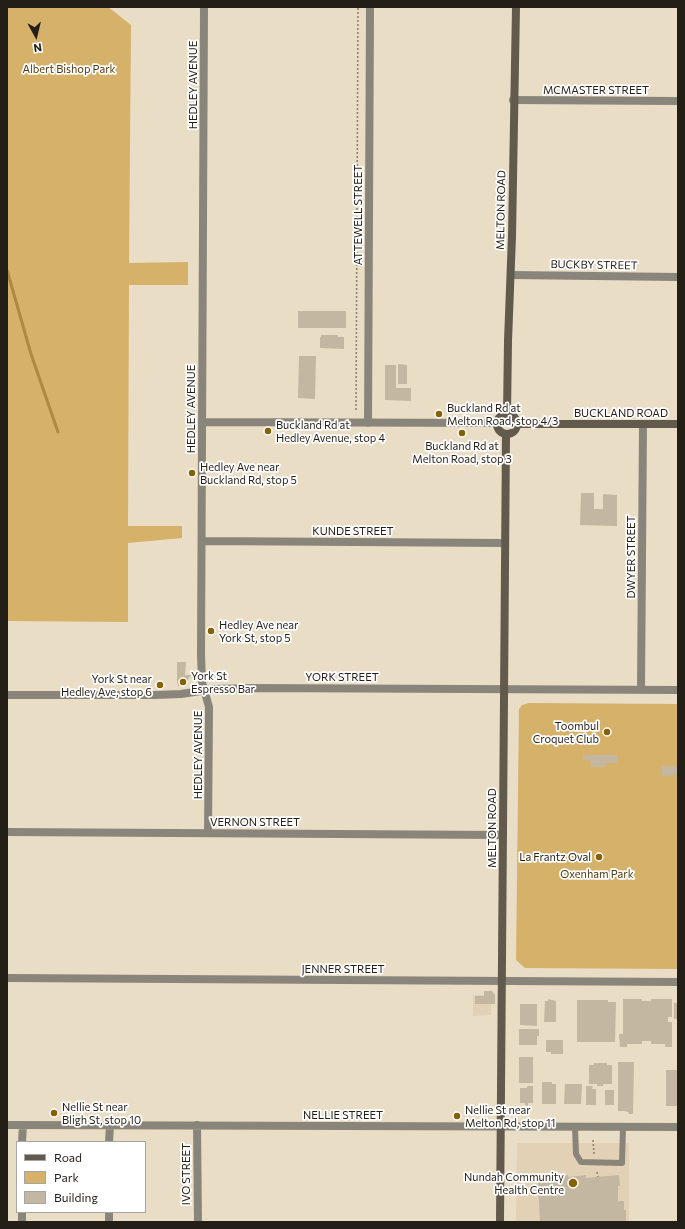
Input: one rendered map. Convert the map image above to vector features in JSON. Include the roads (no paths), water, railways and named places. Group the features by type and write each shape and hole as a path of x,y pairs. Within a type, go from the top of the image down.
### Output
{"street":[{"name":"HEDLEY AVENUE","path":"204,7 201,676 209,707 208,833"},
{"name":"ATTEWELL STREET","path":"368,423 370,7"},
{"name":"MELTON ROAD","path":"507,414 516,7"},
{"name":"MCMASTER STREET","path":"513,100 678,101"},
{"name":"BUCKBY STREET","path":"511,275 678,277"},
{"path":"507,414 513,416 517,424 515,430 509,434 500,431 497,424 501,416 507,414"},
{"path":"202,422 497,424"},
{"name":"BUCKLAND ROAD","path":"517,424 678,424"},
{"name":"DWYER STREET","path":"641,689 642,424"},
{"name":"MELTON ROAD","path":"500,1222 506,434"},
{"name":"KUNDE STREET","path":"202,541 505,543"},
{"name":"YORK STREET","path":"7,695 155,695 181,694 223,688 678,690"},
{"name":"VERNON STREET","path":"7,832 503,835"},
{"name":"JENNER STREET","path":"7,978 678,982"},
{"name":"NELLIE STREET","path":"7,1125 678,1127"},
{"path":"22,1125 22,1141"},
{"path":"109,1141 110,1125"},
{"name":"IVO STREET","path":"197,1125 198,1222"}],"lane":[{"path":"575,1127 576,1154 581,1162 622,1162 622,1127"}],"waterway":[{"path":"7,270 31,354 58,432"}],"place":[{"name":"Buckland Rd at Melton Road, stop 4/3","path":"439,414"},
{"name":"Buckland Rd at Hedley Avenue, stop 4","path":"268,431"},
{"name":"Buckland Rd at Melton Road, stop 3","path":"462,433"},
{"name":"Hedley Ave near Buckland Rd, stop 5","path":"192,473"},
{"name":"Hedley Ave near York St, stop 5","path":"211,631"},
{"name":"York St Espresso Bar","path":"183,682"},
{"name":"York St near Hedley Ave, stop 6","path":"160,685"},
{"name":"Toombul Croquet Club","path":"607,732"},
{"name":"La Frantz Oval","path":"599,857"},
{"name":"Nellie St near Bligh St, stop 10","path":"54,1113"},
{"name":"Nellie St near Melton Rd, stop 11","path":"457,1116"},
{"name":"Nundah Community Health Centre","path":"573,1183"}],"park label":[{"name":"Albert Bishop Park","path":"69,69"},
{"name":"Oxenham Park","path":"597,874"}]}
